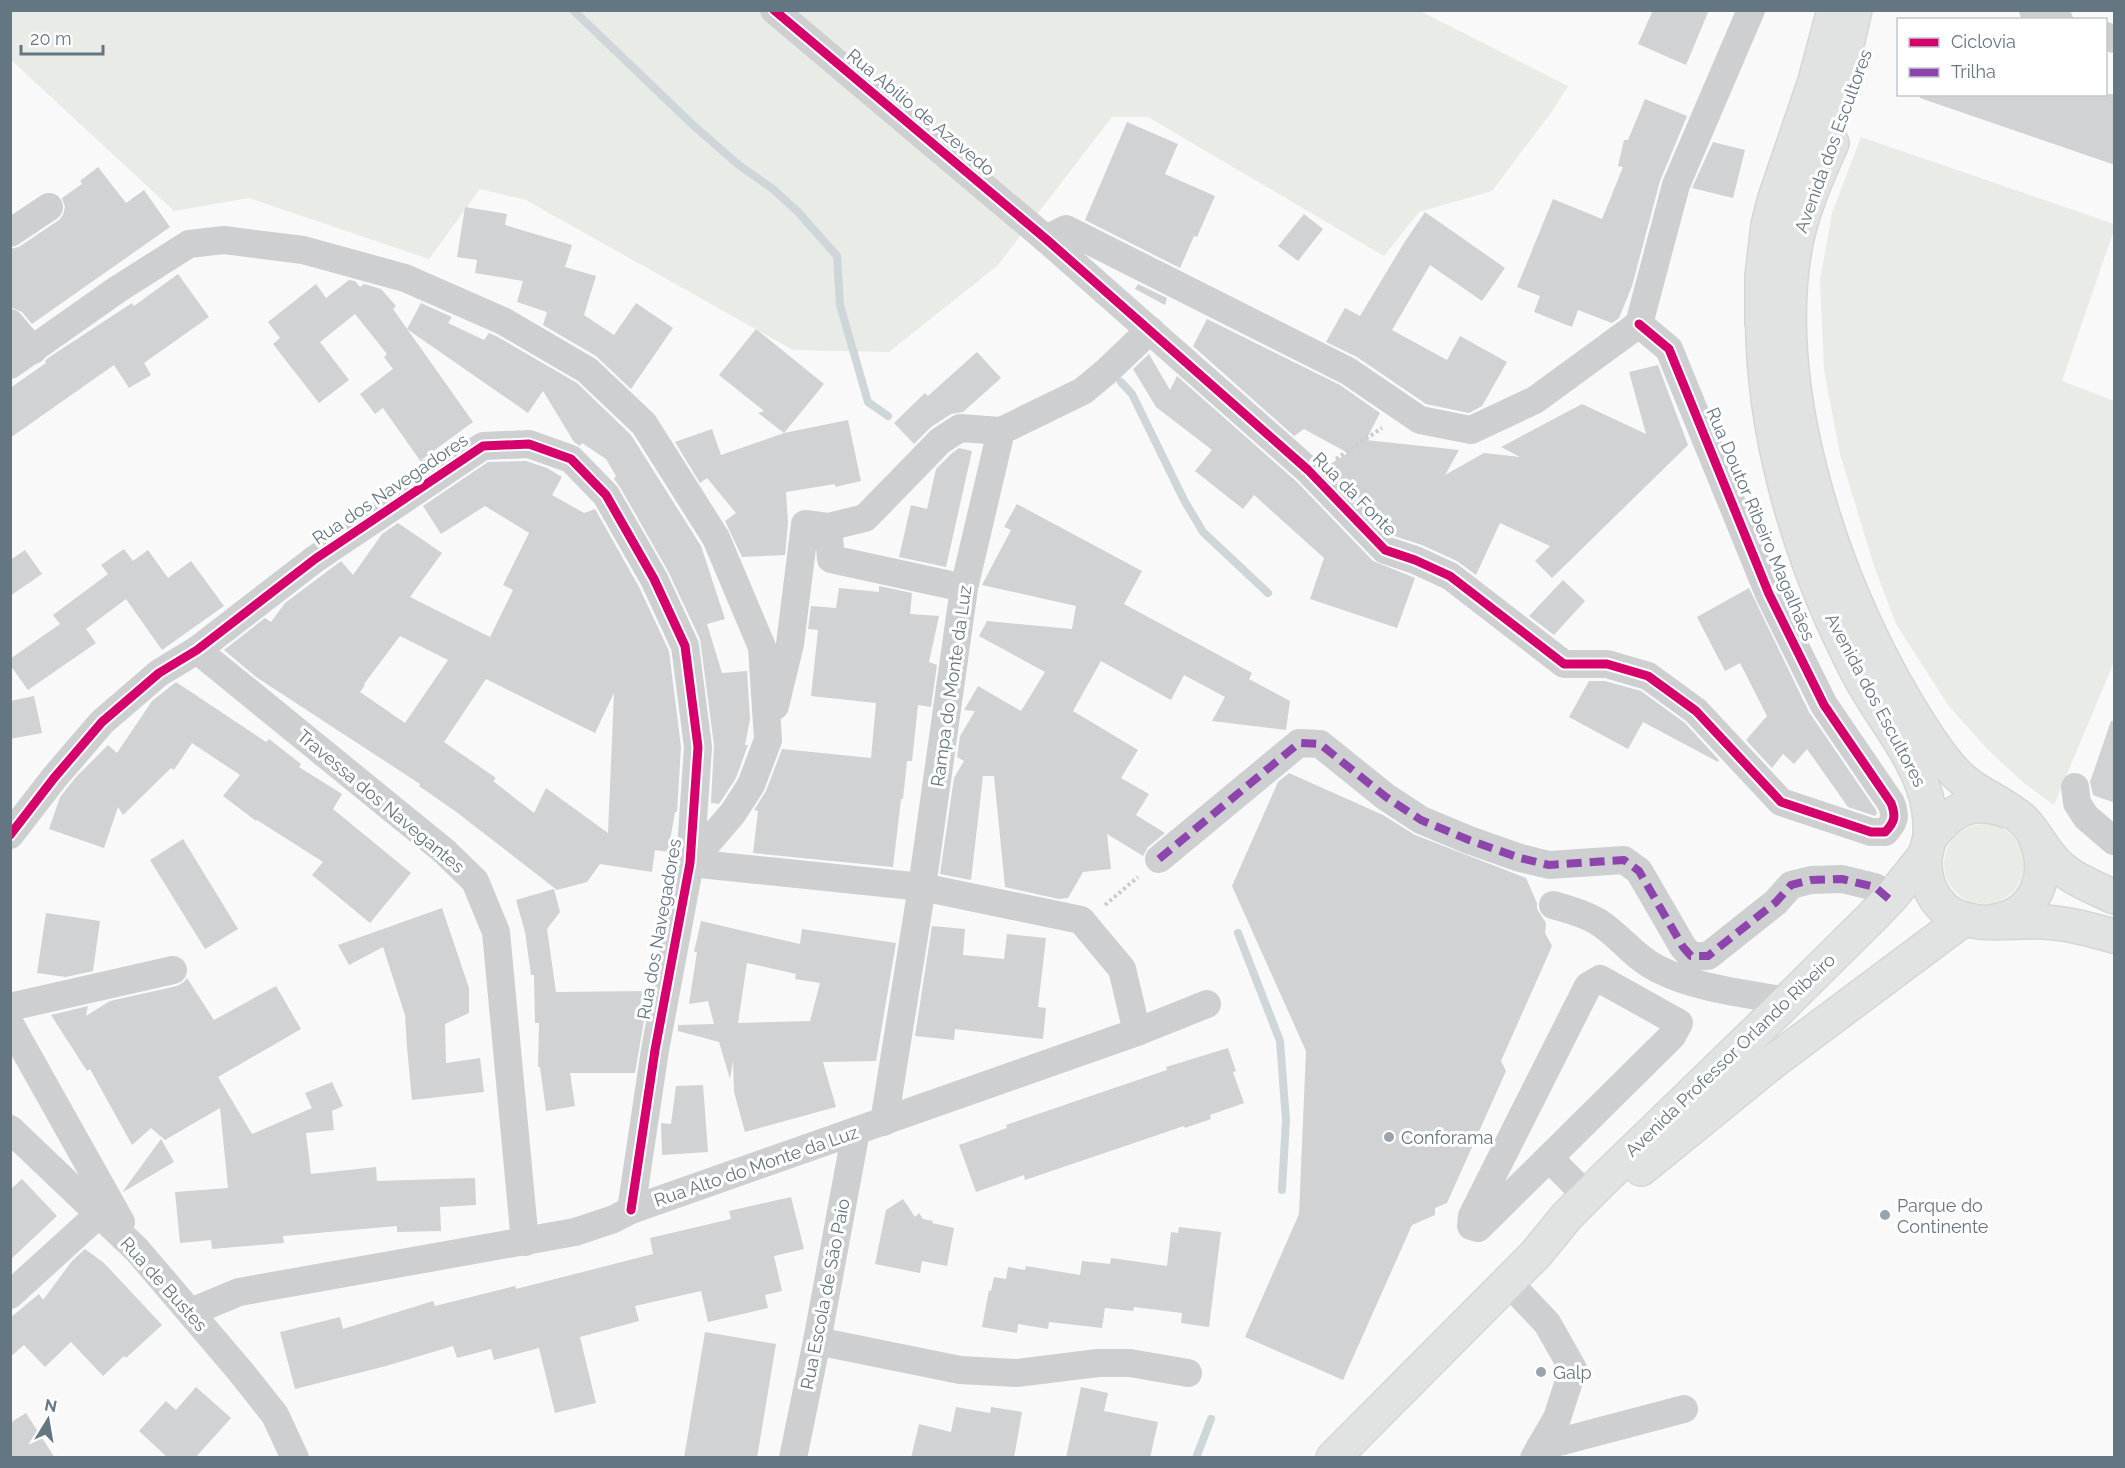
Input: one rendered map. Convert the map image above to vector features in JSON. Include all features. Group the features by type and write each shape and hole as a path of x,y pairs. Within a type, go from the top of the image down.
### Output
{"main road":[{"path":"1762,322 1762,276 1768,225 1815,81 1834,10"},
{"name":"Avenida dos Escultores","path":"1855,10 1830,96 1798,167 1774,229 1765,271 1763,354 1774,435 1785,482 1808,558 1860,677 1914,765 1928,801 1930,816 1925,875 1932,894 1946,910 1976,921"},
{"name":"Avenida dos Escultores","path":"1876,10 1858,80 1812,189 1798,235 1791,295 1791,350 1797,406 1819,498 1844,573 1872,638 1912,713 1951,767 1973,789 2023,821 2050,858 2064,871 2115,897"},
{"path":"1927,846 1944,819 1961,809 1980,805 1997,807 2023,821 2038,845 2043,862 2041,881 2033,898 2019,911 2002,920 1976,921"},
{"name":"Avenida Professor Orlando Ribeiro","path":"1333,1458 1535,1255 1587,1196 1889,898 1927,846"},
{"path":"1976,921 2045,922 2115,936"},
{"name":"Avenida Professor Orlando Ribeiro","path":"1535,1255 1557,1240 1774,1061 1976,921"}],"street":[{"name":"Rua Abílio de Azevedo","path":"774,10 1046,239"},
{"path":"1046,239 1066,229 1348,371 1420,420 1471,430 1535,400 1639,324 1676,185 1751,10"},
{"path":"2033,10 2054,18"},
{"path":"10,233 49,207"},
{"name":"Rua da Fonte","path":"1046,239 1313,474 1385,550 1415,560 1450,576 1564,664 1607,664 1648,676 1696,711 1781,802"},
{"path":"10,323 22,357 118,289 189,244 224,240 303,250 405,278 503,321 586,370 644,424 716,538 762,647 768,740"},
{"name":"Rua Doutor Ribeiro Magalhães","path":"1639,324 1670,349 1769,594 1824,705 1891,802 1895,814 1893,824 1885,832 1871,832 1781,802"},
{"path":"690,863 733,813 745,795 768,740 790,644 805,524 828,527 865,518 940,441 960,428 1001,431 1083,391 1150,330"},
{"name":"Rampa do Monte da Luz","path":"884,1122 922,887 964,588 1001,431"},
{"name":"Rua dos Navegadores","path":"10,835 54,778 102,722 159,673 197,650 315,559 483,446 529,444 572,459 606,495 654,579 685,646 698,747 690,863 655,1050 631,1210"},
{"path":"828,527 831,560 964,588"},
{"name":"Travessa dos Navegantes","path":"197,650 444,851 475,881 496,932 525,1242"},
{"path":"1160,859 1299,743 1308,742 1320,744 1386,797 1421,820 1469,840 1520,858 1549,865 1624,860 1639,871 1683,947 1691,956 1708,956 1776,902 1791,885 1801,882 1842,879 1875,887 1889,898"},
{"path":"2075,787 2077,803 2086,817 2115,841"},
{"path":"690,863 922,887 1081,920 1122,969 1137,1032"},
{"path":"1553,905 1602,924 1642,960 1658,969 1698,984 1787,1001"},
{"path":"10,1007 173,970"},
{"path":"1678,1023 1600,979 1588,986 1472,1216 1471,1226 1478,1228 1672,1036 1698,984"},
{"name":"Rua Alto do Monte da Luz","path":"190,1312 239,1292 575,1232 614,1219 631,1210 1137,1032 1206,1004"},
{"path":"10,1024 136,1250"},
{"name":"Rua de Bustes","path":"10,1129 136,1250 190,1312 275,1415 296,1458"},
{"name":"Rua Escola de São Paio","path":"793,1458 856,1131"},
{"path":"1511,1138 1587,1196"},
{"path":"10,1295 99,1214"},
{"path":"1508,1282 1547,1323 1574,1369 1557,1418 1537,1452"},
{"path":"817,1341 960,1370 1016,1373 1098,1363 1130,1363 1188,1373"},
{"path":"1537,1452 1684,1409"}],"path":[{"path":"1313,474 1407,411"},
{"path":"1083,922 1160,859"}],"shaded area":[{"path":"10,11 1420,11 1568,86 1553,110 1492,191 1419,212 1384,256 1148,117 1112,117 997,266 889,352 793,350 526,200 480,189 429,259 249,198 174,211 11,60"},
{"path":"1861,137 2114,224 2114,230 2062,381 2114,401 2114,662 2054,805 2025,784 1988,750 1948,705 1896,624 1874,566 1840,454 1824,370 1820,280 1832,213"},
{"path":"1976,824 1992,824 2013,835 2024,856 2024,872 2013,893 1992,904 1976,904 1962,898 1950,886 1944,872 1944,856 1950,842 1962,830"}],"building":[{"path":"1653,10 1709,10 1686,65 1638,44"},
{"path":"2107,94 2115,94 2115,165 1920,98 1920,96 2107,96"},
{"path":"1645,99 1687,116 1660,181 1632,286 1619,318 1612,323 1578,310 1572,327 1534,312 1540,296 1517,287 1553,199 1602,219 1623,167 1618,166 1624,140 1628,140"},
{"path":"1127,122 1178,144 1165,174 1215,196 1180,268 1085,220"},
{"path":"1713,142 1745,150 1733,198 1692,188"},
{"path":"98,167 126,203 144,190 170,227 32,324 22,312 10,307 10,249 19,247 59,220 65,207 62,198 82,184 80,181"},
{"path":"465,207 507,214 505,225 572,245 565,267 596,276 584,315 614,335 636,303 673,328 631,389 596,356 543,325 547,312 517,302 523,281 475,273 477,260 457,257"},
{"path":"1425,212 1505,268 1482,301 1430,265 1392,330 1447,360 1460,336 1507,362 1482,406 1469,413 1426,404 1357,357 1326,342 1345,308 1360,316"},
{"path":"1304,214 1323,229 1298,261 1278,246"},
{"path":"178,274 209,317 144,363 151,375 129,388 114,365 10,438 10,388 46,363 48,358 132,303 134,306"},
{"path":"349,280 355,281 360,287 364,284 381,289 396,306 393,309 473,422 421,460 434,459 424,466 383,408 375,414 360,394 393,369 384,357 387,354 355,314 320,342 349,380 319,403 273,344 280,338 268,322 316,284 326,298"},
{"path":"1138,284 1167,298 1165,305 1135,289"},
{"path":"421,303 452,317 448,323 484,340 489,333 496,336 577,383 631,435 701,546 725,619 707,624 722,673 747,671 750,719 745,745 748,745 736,778 719,804 711,803 714,745 700,639 668,571 614,479 616,476 606,459 582,443 580,446 574,442 543,391 528,413 407,329"},
{"path":"1207,319 1340,385 1380,413 1366,440 1459,450 1445,475 1484,453 1520,457 1501,447 1582,404 1646,434 1629,372 1658,365 1688,445 1552,578 1535,561 1550,546 1500,523 1476,575 1457,561 1422,545 1394,536 1327,466 1348,453 1304,429 1294,436 1193,346"},
{"path":"756,329 824,384 784,433 758,413 764,411 719,375"},
{"path":"977,352 1001,378 963,412 951,414 931,427 914,444 894,423 925,393 928,396"},
{"path":"1149,354 1170,390 1177,376 1297,482 1373,561 1415,578 1397,628 1310,599 1324,558 1254,495 1243,509 1195,471 1212,450 1156,407 1133,369"},
{"path":"848,420 861,481 835,487 835,484 786,492 788,523 785,555 742,557 725,521 736,513 707,478 700,483 675,442 712,429 721,455 784,433"},
{"path":"959,448 972,451 946,567 899,557 911,505 927,509 936,469"},
{"path":"526,461 547,468 562,477 552,495 584,513 595,509 639,587 669,651 681,747 677,812 675,812 668,852 655,850 652,872 600,864 587,882 557,890 419,786 420,784 256,677 224,650 265,618 271,622 285,603 341,561 353,575 382,534 398,523 442,553 410,597 490,637 513,590 503,585 529,533 485,506 441,534 423,506 488,462","holes":["400,636 448,660 405,723 360,692","486,679 595,733 614,693 608,833 546,788 534,813 493,781 496,778 444,742"]},
{"path":"1017,504 1142,571 1124,604 1252,673 1249,679 1290,701 1286,730 1212,721 1225,697 1184,675 1171,700 1101,661 1073,711 1138,750 1121,778 1149,794 1136,815 1165,833 1148,847 1143,856 1107,834 1111,869 1083,872 1068,898 1059,899 1005,887 994,776 983,776 971,880 940,874 954,778 964,761 957,757 960,736 975,711 964,710 978,686 1021,711 1045,672 979,636 987,621 1072,629 1076,606 982,585 1011,530 1004,527"},
{"path":"124,549 133,561 148,550 168,578 191,561 224,606 162,650 126,599 86,629 96,643 28,690 10,665 10,659 60,624 53,615 108,574 101,565"},
{"path":"25,550 42,574 10,596 10,560"},
{"path":"1563,580 1585,601 1554,635 1529,616"},
{"path":"879,586 912,593 910,614 939,616 929,662 937,665 931,707 918,705 912,761 907,761 893,867 753,853 758,811 754,810 766,791 782,749 871,758 876,703 811,696 818,630 808,629 811,606 836,608 839,588 879,592"},
{"path":"1749,588 1809,712 1876,810 1875,816 1848,807 1807,749 1794,764 1783,754 1772,768 1746,740 1767,716 1740,663 1725,671 1697,617"},
{"path":"1589,681 1605,681 1641,691 1685,723 1719,760 1718,762 1643,722 1628,749 1569,717"},
{"path":"176,682 266,742 269,739 301,764 299,767 342,794 333,809 411,873 370,923 312,875 323,862 256,821 223,796 240,775 192,743 174,770 171,768 123,815 118,807 104,848 49,829 60,797 76,777 108,745 117,753 152,701"},
{"path":"34,696 42,733 10,739 10,701"},
{"path":"2111,721 2115,721 2115,803 2093,795 2090,782"},
{"name":"Conforama","path":"1289,773 1383,815 1415,835 1526,878 1537,903 1537,909 1546,923 1545,933 1552,946 1501,1061 1506,1071 1447,1203 1435,1208 1435,1215 1412,1225 1343,1380 1245,1337 1299,1214 1306,1051 1232,886 1278,782"},
{"path":"183,839 238,929 205,949 150,860"},
{"path":"554,889 560,912 547,929 556,992 649,991 635,1073 570,1073 575,1106 546,1111 540,1067 538,1067 539,1023 535,1023 534,975 531,975 525,932 516,900"},
{"path":"442,908 469,988 469,1013 445,1024 446,1063 480,1058 484,1092 412,1100 405,1015 383,947 349,965 338,945"},
{"path":"46,913 100,921 93,971 66,977 37,973"},
{"path":"701,921 800,944 802,929 896,943 876,1061 823,1062 836,1107 745,1132 734,1092 733,1061 730,1079 719,1042 678,1031 678,1025 714,1024 708,1001 689,1004 697,952 694,952","holes":["747,963 796,974 795,979 820,983 810,1021 738,1023"]},
{"path":"932,926 965,929 963,955 1004,959 1007,934 1046,938 1038,1007 1046,1008 1043,1039 955,1029 954,1040 915,1036"},
{"path":"187,978 214,1020 276,986 301,1029 218,1077 252,1134 312,1108 305,1093 332,1082 343,1106 332,1111 334,1130 306,1133 311,1174 376,1167 377,1181 475,1178 476,1205 440,1207 441,1231 397,1232 397,1226 283,1236 284,1243 212,1249 211,1240 180,1243 175,1192 228,1188 220,1108 165,1140 151,1128 132,1145 90,1069 87,1071 51,1015 88,1006 86,1016 110,1001 177,986"},
{"path":"1228,1048 1236,1071 1233,1072 1244,1103 1210,1115 1211,1119 1185,1128 1184,1126 1025,1180 1024,1175 976,1192 959,1145 1007,1128 1006,1125 1167,1070 1166,1067"},
{"path":"703,1085 708,1152 662,1155 661,1123 671,1124 676,1086"},
{"path":"161,1139 174,1162 123,1192 123,1191"},
{"path":"22,1179 57,1216 10,1260 10,1190"},
{"path":"791,1197 804,1249 774,1256 782,1291 765,1295 768,1308 708,1322 701,1291 635,1306 639,1321 580,1337 596,1403 555,1413 539,1348 494,1360 491,1349 457,1358 453,1346 295,1389 280,1332 340,1317 343,1329 433,1301 435,1306 515,1286 516,1289 653,1254 650,1238 731,1219 729,1211"},
{"path":"903,1199 915,1217 919,1213 923,1219 933,1221 932,1223 954,1228 947,1266 922,1261 920,1273 875,1264 886,1210"},
{"path":"1179,1227 1221,1232 1209,1327 1181,1323 1182,1313 1134,1307 1133,1311 1105,1308 1102,1328 1049,1322 1048,1329 1018,1324 1017,1333 982,1327 989,1290 991,1291 994,1277 1006,1279 1008,1267 1025,1270 1026,1266 1080,1275 1082,1261 1110,1264 1111,1258 1167,1266 1171,1232 1178,1233"},
{"path":"85,1249 104,1263 162,1325 103,1376 71,1342 45,1367 24,1345 10,1357 10,1318 39,1294 43,1300 72,1261"},
{"path":"705,1332 776,1344 757,1458 684,1458"},
{"path":"196,1387 231,1418 195,1458 168,1458 139,1431 166,1401 176,1410"},
{"path":"1081,1387 1108,1393 1104,1411 1158,1422 1150,1458 1066,1458"},
{"path":"956,1407 990,1413 991,1407 1022,1412 1014,1458 911,1458 919,1424 951,1432"},
{"path":"26,1413 55,1458 10,1458 10,1423"}],"waterway":[{"path":"573,10 694,126 798,212 837,256 840,305 868,402 888,416"},
{"path":"1121,382 1132,394 1184,500 1203,532 1268,593"},
{"path":"1238,933 1280,1041 1286,1120 1282,1190"},
{"path":"1196,1458 1211,1419"}],"marked path":[{"path":"1159,859 1299,743 1320,744 1386,797 1421,820 1469,840 1520,858 1549,865 1624,860 1639,871 1683,947 1691,956 1708,956 1776,902 1791,885 1811,880 1842,879 1875,887 1889,899"}],"cycle path":[{"path":"774,10 1046,239 1308,470 1385,550 1415,560 1450,576 1564,664 1607,664 1648,676 1696,711 1781,802 1871,832 1885,832 1894,819 1891,803 1824,705 1769,594 1669,349 1639,324"},
{"path":"10,835 54,778 102,722 159,673 197,650 315,559 483,446 529,444 571,459 606,495 654,579 685,646 698,747 690,863 655,1050 631,1210"}],"place":[{"name":"Conforama","path":"1389,1137"},
{"name":"Parque do Continente","path":"1885,1215"},
{"name":"Galp","path":"1541,1372"}]}
